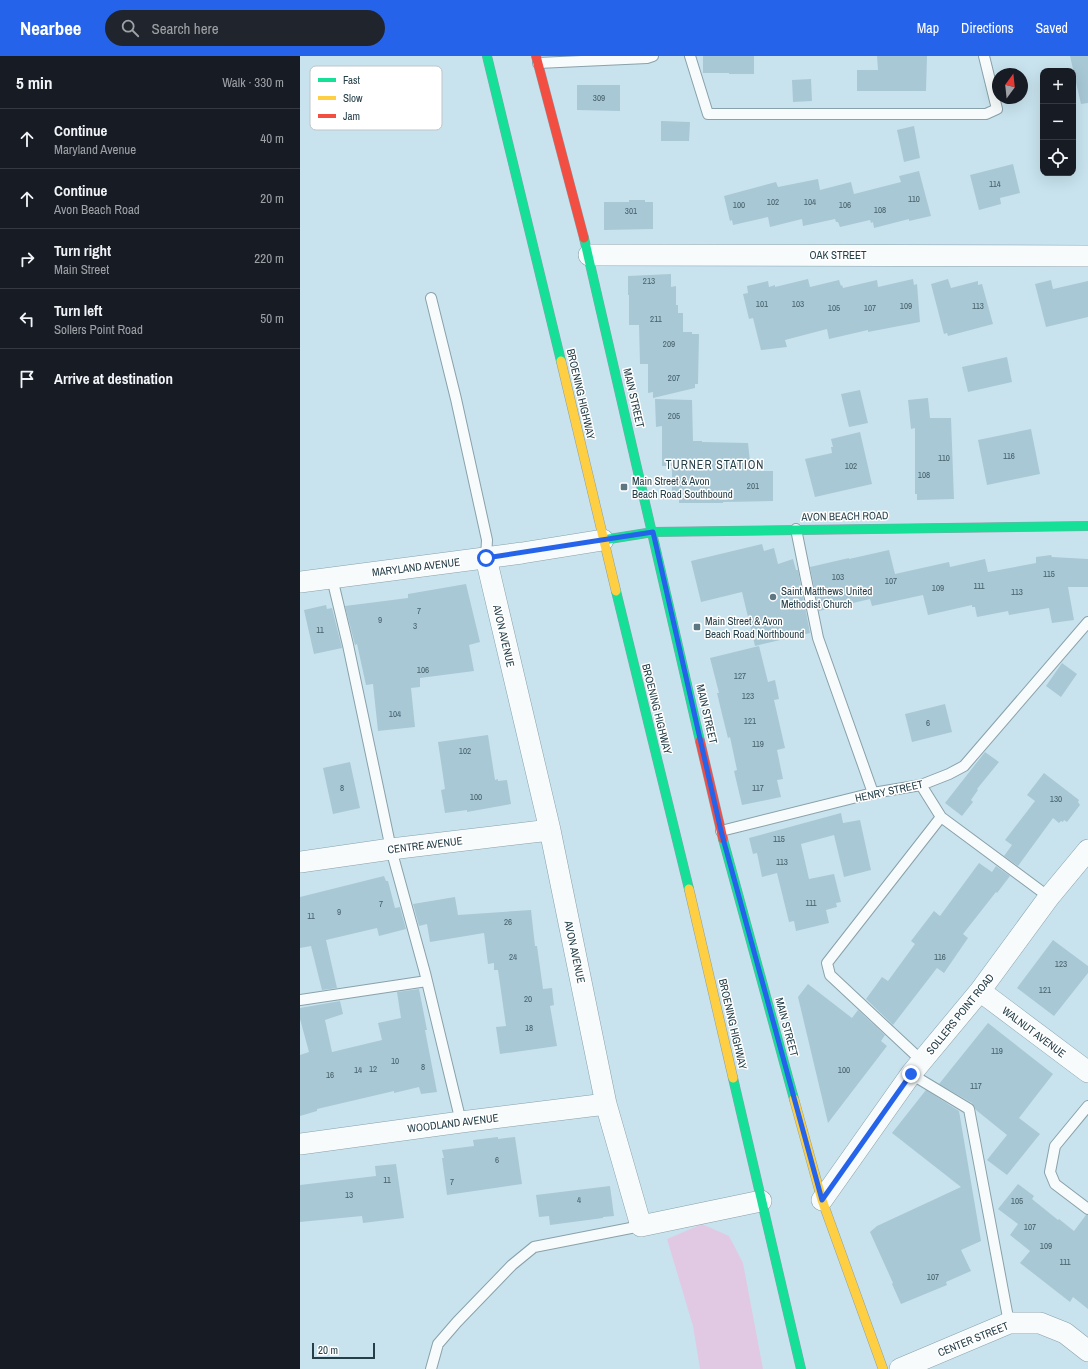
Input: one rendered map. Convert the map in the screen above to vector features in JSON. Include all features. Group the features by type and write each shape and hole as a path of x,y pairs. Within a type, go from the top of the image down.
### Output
{"street":[{"name":"BROENING HIGHWAY","path":"487,56 542,279 603,540 693,905 801,1369"},
{"name":"MAIN STREET","path":"537,60 589,255 721,831 822,1200 883,1369"},
{"name":"OAK STREET","path":"589,255 1088,256"},
{"name":"AVON BEACH ROAD","path":"603,540 653,532 1088,526"},
{"name":"MARYLAND AVENUE","path":"300,582 486,558 603,540"},
{"name":"AVON AVENUE","path":"486,558 550,830 606,1104 641,1226"},
{"name":"CENTRE AVENUE","path":"300,862 391,848 550,830"},
{"name":"SOLLERS POINT ROAD","path":"822,1200 917,1067 980,991 1049,897 1088,850"},
{"name":"WALNUT AVENUE","path":"980,991 1088,1072"},
{"name":"WOODLAND AVENUE","path":"300,1144 606,1104"},
{"path":"641,1226 761,1201"},
{"name":"CENTER STREET","path":"900,1369 1009,1323 1040,1323 1064,1334 1088,1351"}],"lane":[{"path":"537,60 647,58 653,56"},
{"path":"690,56 708,114 986,114 996,109 984,56"},
{"path":"431,298 456,399 487,540 486,558"},
{"path":"796,529 818,638 873,793"},
{"path":"332,578 391,848 427,981 461,1122"},
{"name":"HENRY STREET","path":"721,831 873,793 921,785 949,774 964,766 1088,622"},
{"path":"921,785 941,818 1049,897"},
{"path":"941,818 827,963 830,975 917,1067 969,1109 1009,1323"},
{"path":"300,1000 427,981"},
{"path":"1088,1106 1055,1146 1050,1172 1055,1184 1088,1209"},
{"path":"431,1369 438,1344 512,1265 534,1247 641,1226"}],"shaded area":[{"path":"702,1224 729,1236 743,1263 763,1369 700,1369 693,1326 667,1239"}],"building":[{"path":"703,56 754,56 754,74 703,73"},
{"path":"877,56 927,56 926,91 857,91 857,70 878,70"},
{"path":"1070,56 1088,56 1088,103 1081,104 1076,82 1076,68 1073,68"},
{"path":"811,79 812,101 793,102 792,80"},
{"path":"577,85 620,85 620,111 577,110"},
{"path":"661,121 690,122 689,141 661,141"},
{"path":"914,126 920,158 904,162 897,130"},
{"path":"1013,164 1020,193 1000,198 1001,204 979,210 970,175"},
{"path":"919,171 931,216 909,221 909,219 874,228 873,222 871,223 870,220 840,227 835,219 803,226 802,219 770,227 768,217 733,225 732,220 730,221 724,196 776,182 778,187 818,179 820,190 851,182 854,194 901,182 899,176"},
{"path":"629,200 645,200 645,202 653,202 653,229 604,230 604,202 629,202"},
{"path":"671,274 671,287 676,286 676,305 678,305 678,313 683,313 683,332 699,334 698,384 695,384 695,388 653,398 653,392 648,393 648,364 640,364 639,325 629,325 628,276"},
{"path":"808,279 810,287 839,280 843,288 877,280 878,287 913,279 914,285 917,284 920,322 868,332 868,330 829,339 827,329 785,340 787,347 761,350 753,318 749,319 743,294 748,293 747,286 768,281 769,287 775,285 775,287"},
{"path":"948,279 951,288 978,281 978,285 982,284 993,324 948,336 947,333 944,334 931,284"},
{"path":"1051,280 1053,289 1088,281 1088,317 1046,327 1035,284"},
{"path":"1007,357 1012,382 968,392 962,367"},
{"path":"860,390 868,423 849,427 841,394"},
{"path":"928,398 930,418 951,418 954,499 917,500 917,494 915,494 915,428 911,429 908,400"},
{"path":"655,399 692,400 693,441 748,443 751,471 773,471 773,501 679,503 679,492 672,492 672,466 662,466 662,426 656,427"},
{"path":"1031,429 1040,474 987,485 978,440"},
{"path":"860,432 872,484 815,497 805,459 832,453 831,447 833,447 831,439"},
{"name":"Saint Matthews United Methodist Church","path":"762,544 764,551 774,548 778,564 793,559 796,570 798,570 810,633 755,646 742,592 701,602 691,561"},
{"path":"889,550 895,574 949,562 950,567 985,559 988,572 1036,563 1036,557 1051,555 1052,557 1088,559 1088,587 1068,587 1074,620 1052,623 1049,608 1009,615 1008,611 977,617 975,607 972,607 972,605 928,615 923,595 872,606 870,599 819,611 810,567"},
{"path":"466,584 480,642 469,645 474,671 420,678 420,687 411,688 415,727 378,731 373,684 366,685 357,644 355,645 345,606 408,598 408,594"},
{"path":"326,605 327,609 332,608 342,648 314,654 304,610"},
{"path":"759,646 768,682 775,680 779,699 774,700 785,748 777,750 783,779 777,780 781,797 742,805 734,771 737,770 730,737 728,738 710,658"},
{"path":"1062,663 1077,674 1061,697 1046,686"},
{"path":"945,704 952,732 912,742 905,714"},
{"path":"488,735 495,780 507,780 511,804 467,812 467,810 445,813 441,790 445,789 438,742"},
{"path":"985,752 999,762 977,789 978,790 971,800 973,802 962,816 945,803"},
{"path":"350,762 360,808 333,814 323,768"},
{"path":"1044,773 1079,800 1078,802 1080,805 1067,822 1064,820 1063,822 1061,821 1059,823 1053,818 1018,866 1004,856 1012,845 1005,840 1035,801 1027,795"},
{"path":"841,813 843,823 860,820 871,870 844,877 834,835 801,844 809,879 834,874 841,902 836,903 837,907 826,910 829,923 796,931 794,921 789,922 777,873 762,877 757,853 753,854 749,838"},
{"path":"979,863 992,872 996,866 1010,876 963,934 968,938 944,973 937,968 893,1025 866,999 882,977 888,981 915,944 911,941 934,911 940,916"},
{"path":"384,876 386,881 388,881 395,908 400,907 406,929 379,936 377,928 326,940 337,988 322,990 311,946 300,948 300,897"},
{"path":"455,897 458,915 531,910 535,946 537,946 543,989 552,988 554,1005 550,1006 557,1046 500,1054 496,1027 506,1026 498,970 494,970 494,963 488,964 484,933 430,942 427,924 419,926 413,904"},
{"path":"1053,940 1088,966 1088,973 1054,1016 1017,988"},
{"path":"808,984 852,1018 858,1010 885,1035 881,1041 887,1046 828,1123 798,997"},
{"path":"419,989 437,1092 421,1094 419,1087 394,1093 394,1091 317,1109 317,1111 300,1116 300,1055 309,1052 300,1019 300,1008 340,1001 343,1014 325,1020 332,1052 382,1040 378,1023 401,1018 397,992"},
{"path":"988,1023 1053,1074 1019,1118 1040,1134 1007,1175 987,1160 1007,1135 976,1110 972,1103 939,1084"},
{"path":"926,1090 959,1111 981,1241 961,1250 971,1271 946,1282 947,1285 901,1304 870,1232 877,1226 961,1187 892,1133"},
{"path":"498,1137 498,1139 515,1137 522,1184 447,1195 442,1150 474,1146 473,1140"},
{"path":"396,1164 404,1218 363,1223 362,1216 300,1222 300,1185 376,1176 375,1166"},
{"path":"1018,1184 1034,1196 1032,1199 1074,1231 1086,1215 1088,1215 1088,1309 1073,1297 1070,1302 1020,1263 1030,1251 1010,1235 1018,1224 998,1209"},
{"path":"610,1186 614,1216 550,1225 549,1216 539,1217 536,1195"}],"traffic: fast":[{"path":"487,56 561,361"},
{"path":"584,238 700,741"},
{"path":"603,540 653,532 1088,526"},
{"path":"616,591 689,889"},
{"path":"723,839 794,1099"},
{"path":"733,1078 801,1369"}],"traffic: slow":[{"path":"561,361 616,591"},
{"path":"689,889 733,1078"},
{"path":"794,1099 822,1200 883,1369"}],"traffic: jam":[{"path":"536,56 584,238"},
{"path":"700,741 723,839"}],"place":[{"name":"Main Street & Avon Beach Road Southbound","path":"624,487"},
{"name":"Saint Matthews United Methodist Church","path":"773,597"},
{"name":"Main Street & Avon Beach Road Northbound","path":"697,627"}],"district":[{"name":"TURNER STATION","path":"715,465"}],"route":[{"path":"486,558 653,532 721,831 822,1200 911,1074"}]}
